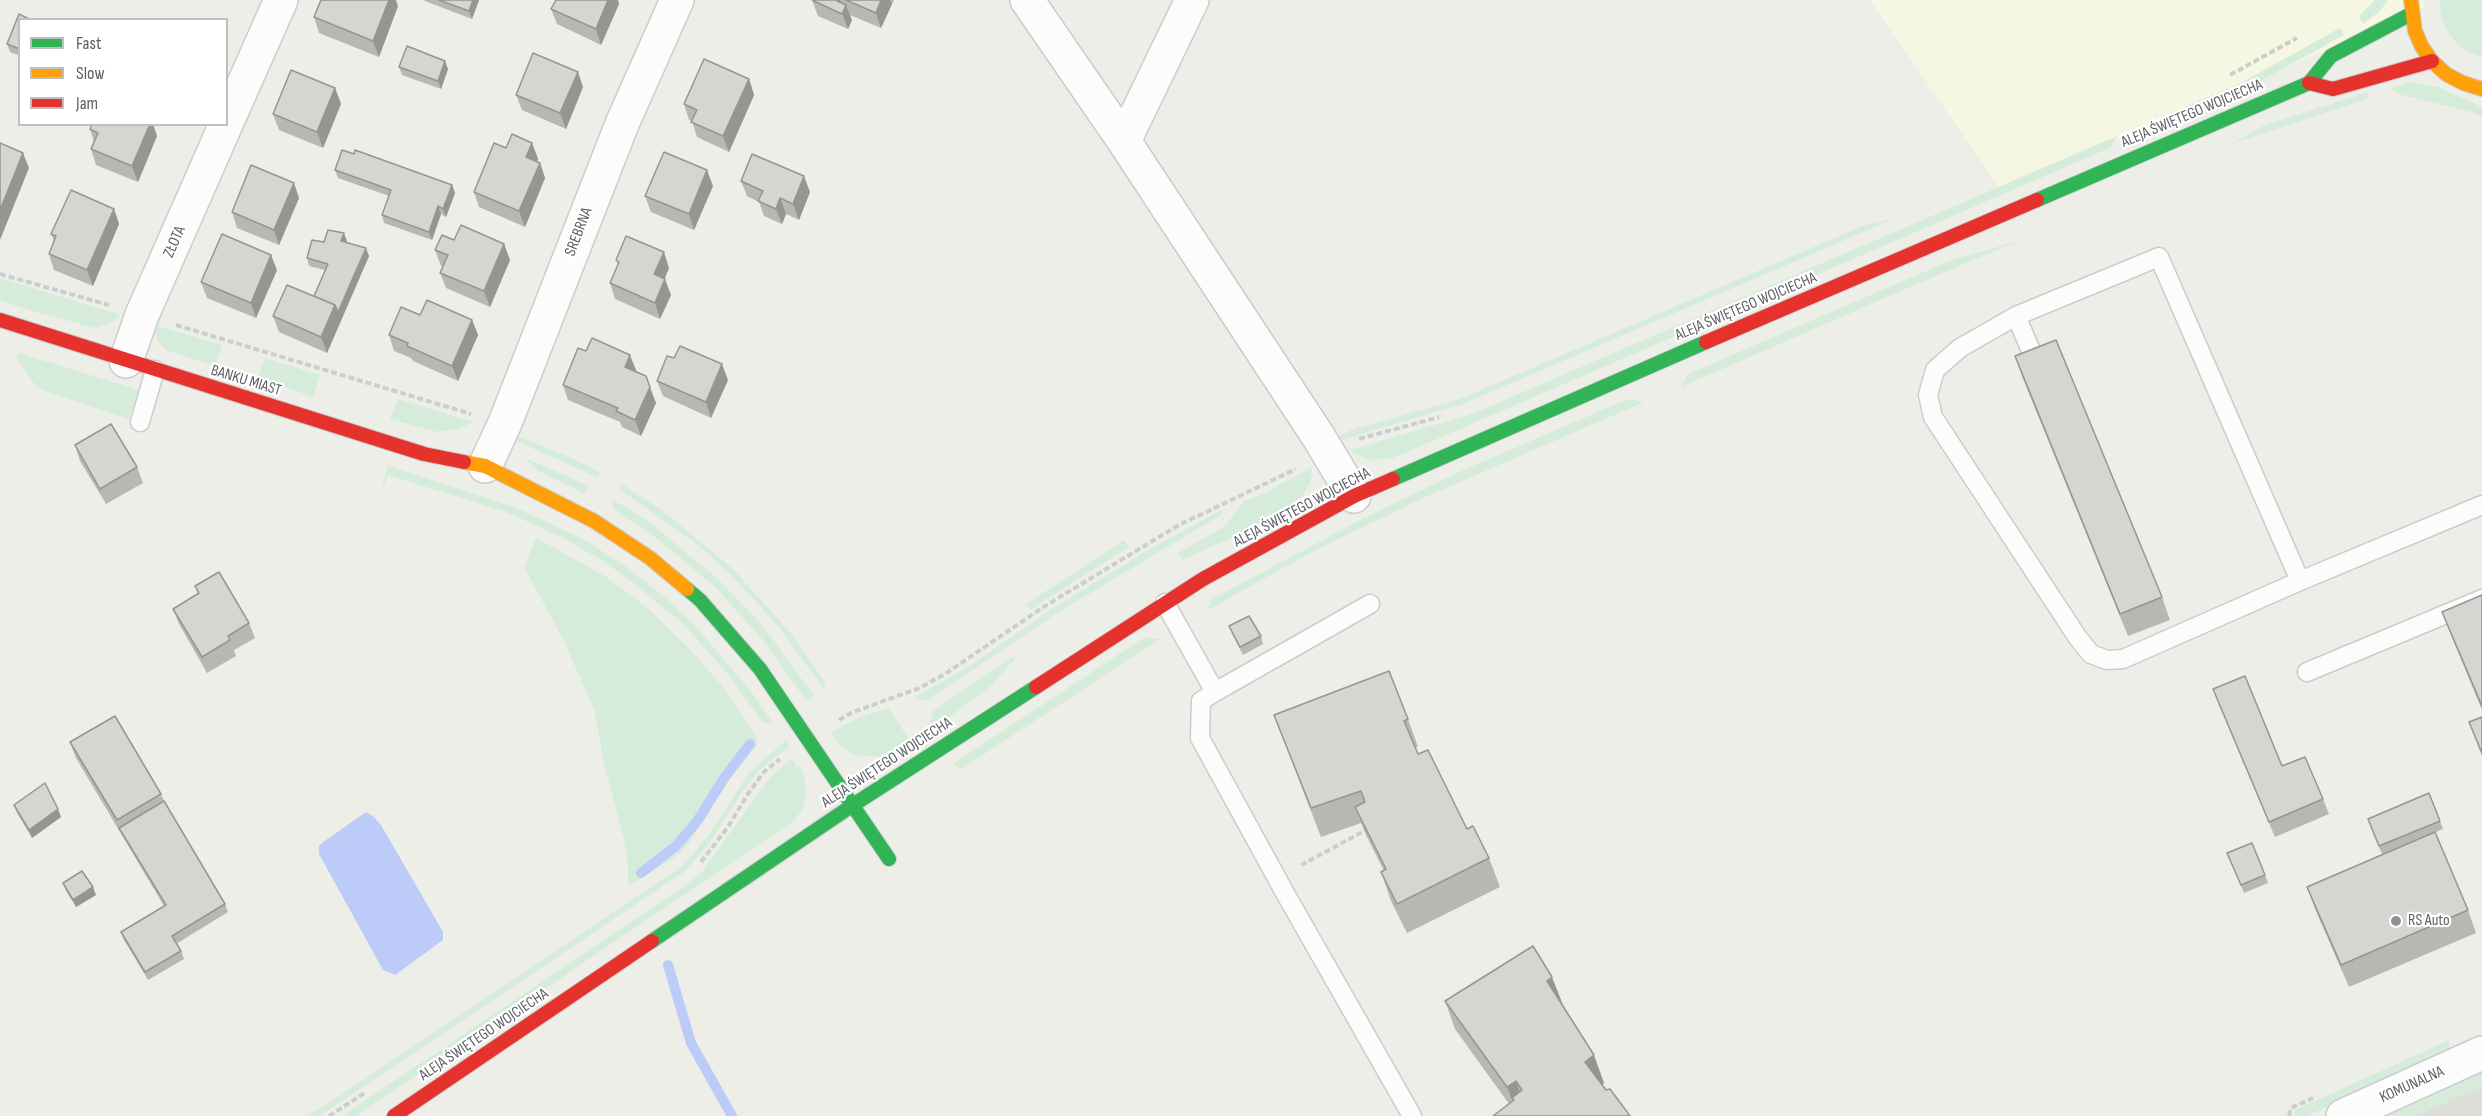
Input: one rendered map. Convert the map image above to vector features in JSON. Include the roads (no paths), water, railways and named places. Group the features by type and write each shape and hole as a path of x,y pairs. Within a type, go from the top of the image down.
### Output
{"street":[{"name":"ZŁOTA","path":"228,119 281,0"},
{"name":"SREBRNA","path":"484,466 505,423 622,124 677,0"},
{"path":"1027,0 1124,141 1318,436 1354,496"},
{"path":"1124,141 1192,0"},
{"path":"2411,7 2422,47 2432,61 2446,74 2482,89"},
{"name":"ALEJA ŚWIĘTEGO WOJCIECHA","path":"394,1116 853,805 1203,579 1354,496 1598,388 2309,83 2331,56 2411,7"},
{"path":"2309,83 2333,89 2432,61"},
{"name":"ZŁOTA","path":"140,366 142,315 225,126"},
{"name":"BANKU MIAST","path":"0,320 140,366 424,453 484,466 594,521 650,558 700,600 766,678 889,859"},
{"name":"KOMUNALNA","path":"2343,1116 2482,1053"}],"lane":[{"path":"2300,581 2159,257 2016,316 1960,348 1935,370 1928,395 1933,417 2078,638 2091,654 2107,660 2122,659 2482,505"},
{"path":"2016,316 2036,362"},
{"path":"140,366 140,422"},
{"path":"2307,672 2482,599"},
{"path":"1165,603 1215,692"},
{"path":"1370,604 1201,701 1200,738 1412,1116"}],"water":[{"path":"366,812 381,825 443,932 443,940 395,975 383,970 319,854 319,846"}],"waterway":[{"path":"641,873 676,846 698,820 724,778 750,744"},
{"path":"668,965 691,1043 732,1116"}],"place":[{"name":"RS Auto","path":"2396,921"}]}
